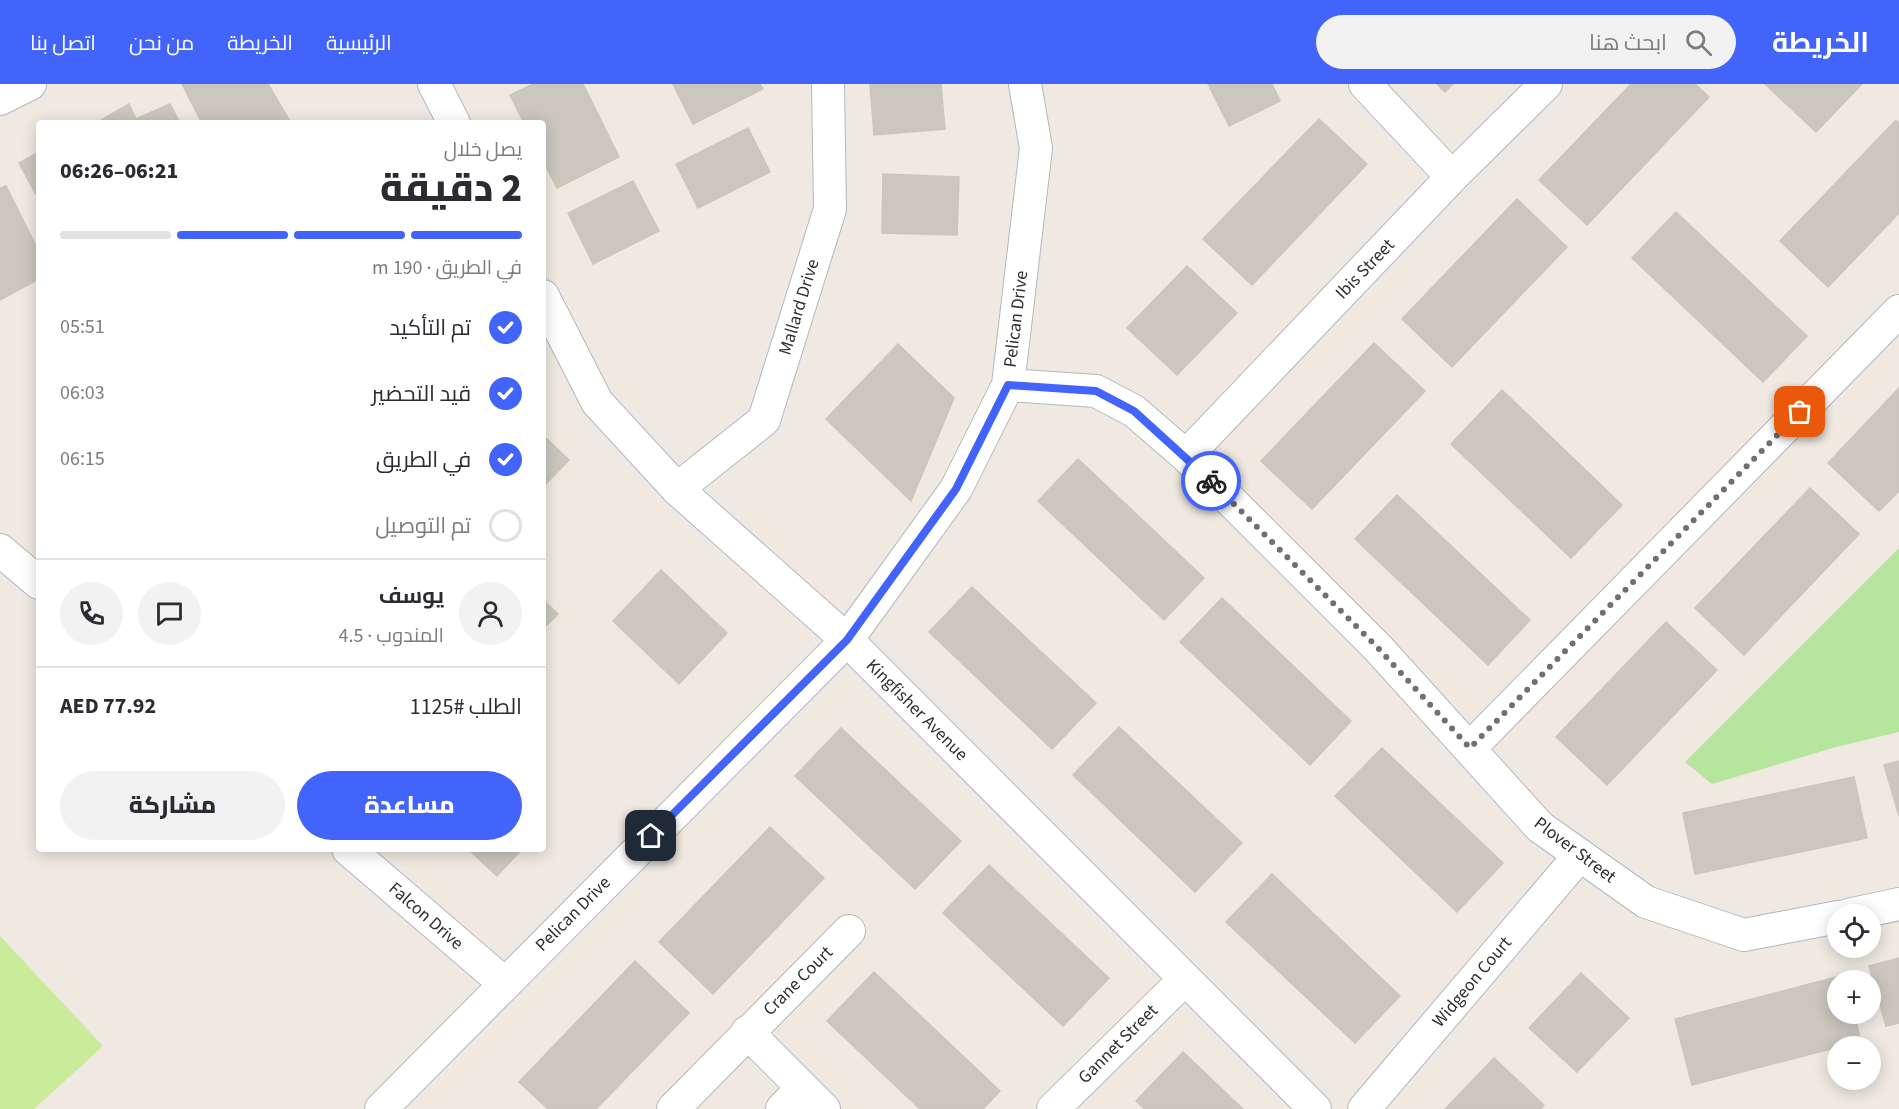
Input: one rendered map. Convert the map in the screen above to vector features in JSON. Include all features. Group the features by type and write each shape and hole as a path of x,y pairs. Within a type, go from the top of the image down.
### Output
{"street":[{"path":"0,99 30,84"},
{"path":"434,84 452,120"},
{"name":"Mallard Drive","path":"677,489 764,420 830,209 828,84"},
{"name":"Pelican Drive","path":"381,1109 847,640 956,489 1008,385 1036,148 1025,84"},
{"path":"1365,84 1452,177"},
{"name":"Ibis Street","path":"1186,456 1452,177 1546,84"},
{"name":"Kingfisher Avenue","path":"546,302 597,402 677,489 847,640 1314,1109"},
{"path":"1470,748 1899,311"},
{"name":"Plover Street","path":"1008,385 1096,391 1134,411 1186,456 1378,648 1540,827 1646,902 1744,936 1827,919"},
{"path":"0,550 36,580"},
{"name":"Falcon Drive","path":"351,852 504,983"},
{"name":"Widgeon Court","path":"1364,1109 1580,855"},
{"path":"1881,908 1899,904"},
{"name":"Crane Court","path":"672,1109 849,931"},
{"name":"Gannet Street","path":"1053,1109 1184,980"},
{"name":"Crane Court","path":"747,1032 792,1098 824,1109"}],"green space":[{"path":"1899,548 1899,732 1836,747 1712,784 1685,762"},
{"path":"0,936 103,1046 34,1109 0,1109"}],"building":[{"path":"182,84 268,84 289,120 200,120"},
{"path":"533,84 583,84 619,157 557,188 546,167 546,120 522,120 510,95"},
{"path":"673,84 760,84 763,89 693,124"},
{"path":"870,84 941,84 945,129 874,135"},
{"path":"1208,84 1272,84 1280,101 1229,126"},
{"path":"1437,84 1453,84 1445,92"},
{"path":"1631,84 1695,84 1709,97 1587,225 1539,180"},
{"path":"1765,84 1862,84 1816,132"},
{"path":"129,104 136,119 170,104 178,120 101,120"},
{"path":"1319,119 1367,164 1252,285 1203,239"},
{"path":"1896,120 1899,123 1899,213 1828,287 1780,241"},
{"path":"748,128 770,172 698,208 676,164"},
{"path":"36,154 36,194 19,163"},
{"path":"883,174 959,177 957,235 882,233"},
{"path":"633,181 659,231 593,264 568,213"},
{"path":"6,186 36,246 36,281 0,300 0,188"},
{"path":"1517,199 1567,247 1452,367 1402,319"},
{"path":"1676,212 1807,336 1763,382 1632,258"},
{"path":"1187,266 1237,313 1177,375 1127,328"},
{"path":"1374,343 1425,391 1312,509 1261,461"},
{"path":"898,344 954,398 911,501 826,419"},
{"path":"1899,388 1899,491 1879,511 1828,463"},
{"path":"1502,390 1622,505 1571,558 1451,444"},
{"path":"546,438 569,460 546,484"},
{"path":"1078,459 1204,578 1164,620 1038,501"},
{"path":"1810,488 1859,534 1744,655 1695,608"},
{"path":"1397,495 1530,620 1488,665 1355,539"},
{"path":"661,570 727,633 679,684 613,621"},
{"path":"972,587 1096,703 1052,749 929,632"},
{"path":"1222,598 1351,721 1310,765 1180,642"},
{"path":"546,603 558,614 546,626"},
{"path":"1666,622 1717,670 1607,785 1556,737"},
{"path":"1119,727 1242,843 1195,892 1073,775"},
{"path":"841,728 961,841 915,889 795,776"},
{"path":"1382,748 1503,863 1457,912 1335,796"},
{"path":"1899,761 1899,816 1884,765"},
{"path":"1854,777 1867,838 1695,874 1683,813"},
{"path":"770,827 824,878 713,994 659,942"},
{"path":"471,852 519,852 497,876"},
{"path":"989,865 1109,978 1063,1026 943,913"},
{"path":"1272,874 1400,996 1355,1043 1226,922"},
{"path":"1899,958 1899,1023 1886,1026 1881,1008 1881,970 1870,970 1869,966"},
{"path":"635,961 689,1013 596,1109 548,1109 519,1082"},
{"path":"874,972 1000,1091 983,1109 920,1109 827,1021"},
{"path":"1581,973 1629,1018 1577,1072 1529,1028"},
{"path":"1827,979 1827,1024 1857,1024 1860,1036 1827,1036 1827,1050 1692,1085 1675,1019"},
{"path":"1183,1052 1243,1109 1145,1109 1136,1101"},
{"path":"1494,1058 1544,1105 1541,1109 1445,1109"}],"way so far":[{"path":"1211,481 1378,648 1470,748 1800,412"}],"route":[{"path":"651,836 847,640 956,489 1008,385 1096,391 1134,411 1211,481"}]}
